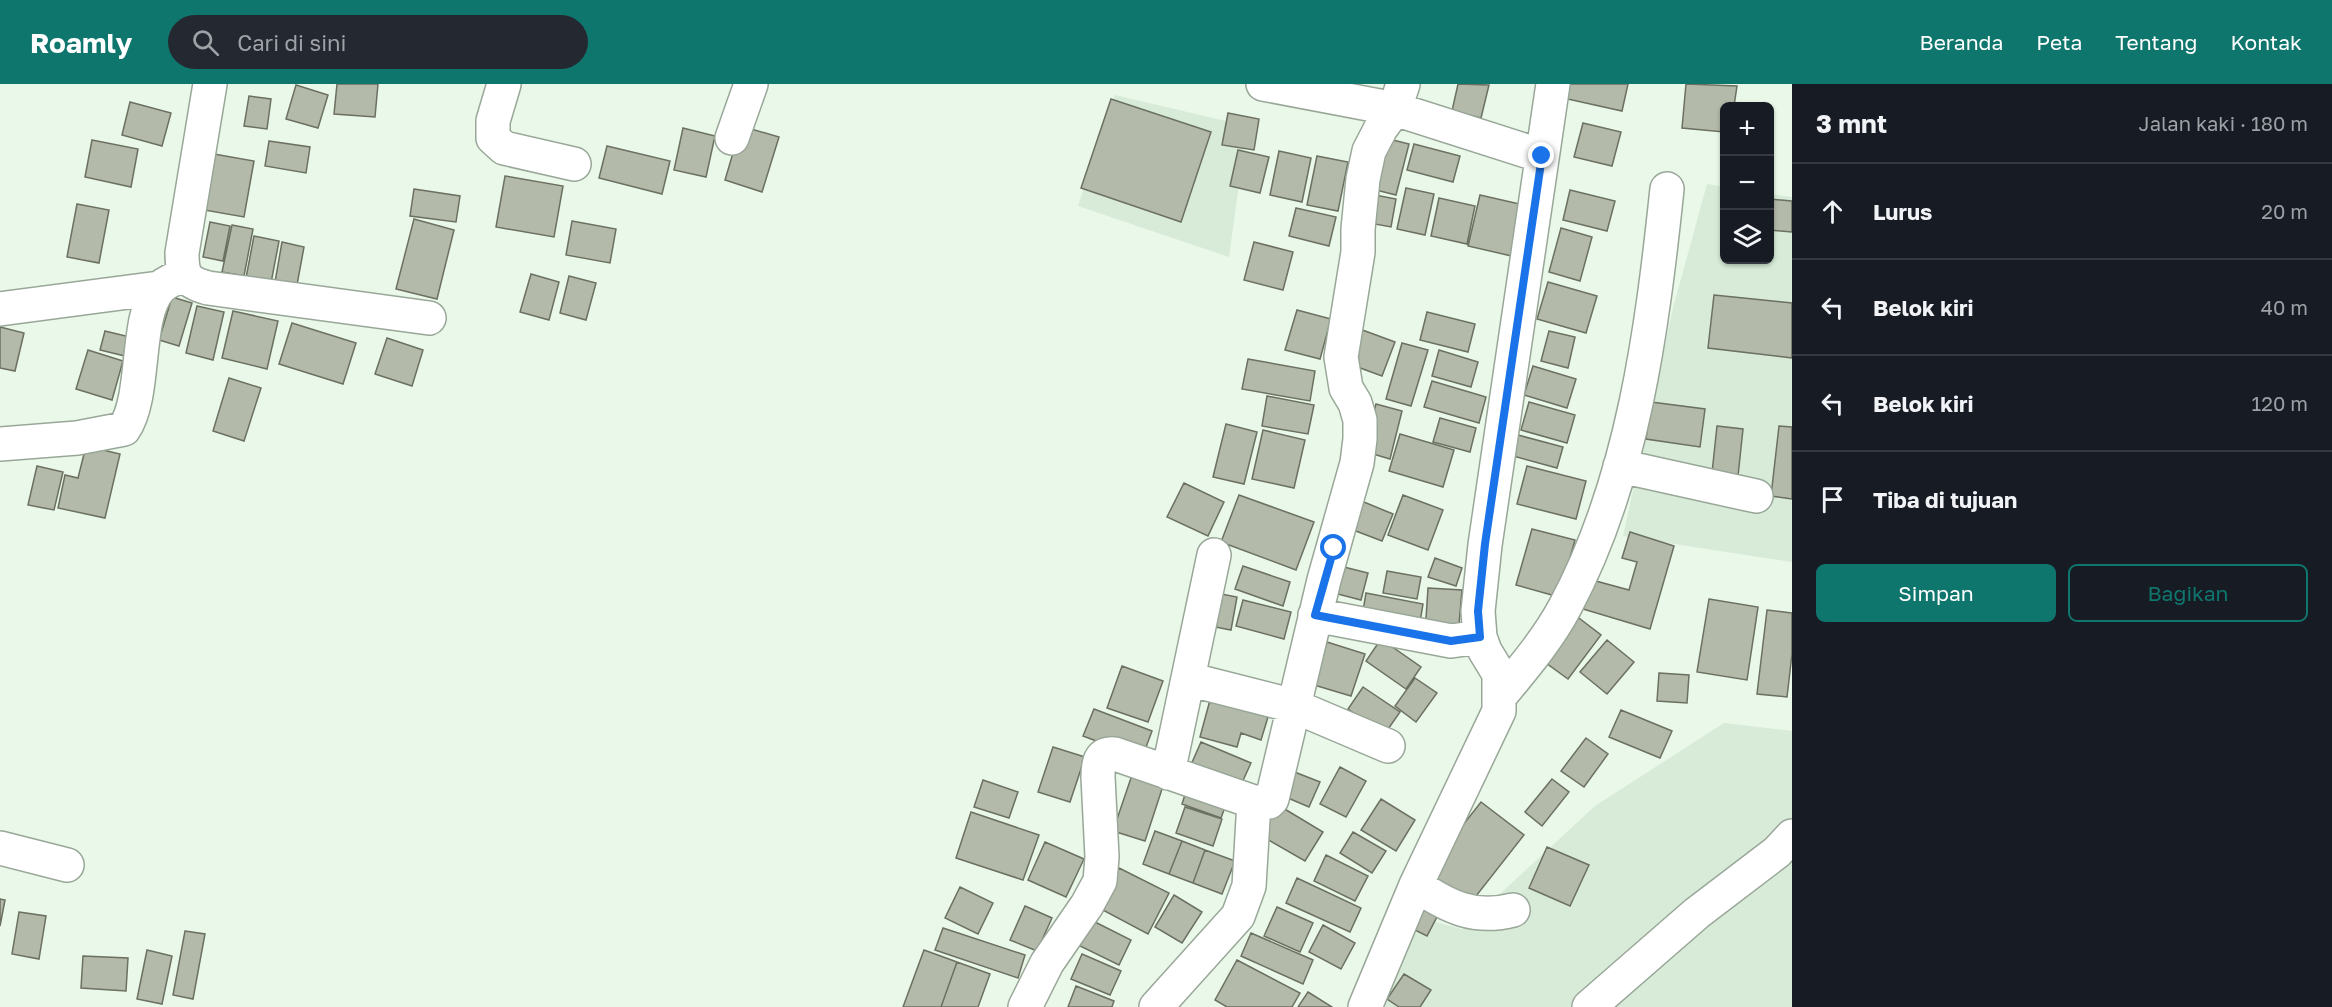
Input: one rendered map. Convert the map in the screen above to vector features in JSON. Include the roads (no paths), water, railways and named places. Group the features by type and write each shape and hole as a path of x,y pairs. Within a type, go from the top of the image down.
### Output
{"street":[{"path":"0,444 77,438 124,429 132,413 148,311 182,267 182,253 210,84"},
{"path":"504,84 493,122 493,138 504,148 574,164"},
{"path":"732,138 751,84"},
{"path":"1263,84 1399,97 1542,156"},
{"path":"1365,1007 1416,885 1499,711 1478,611 1485,544 1553,84"},
{"path":"1025,1007 1047,963 1087,905 1100,881 1102,857 1098,777 1100,760 1106,754 1110,753 1254,802 1269,802 1272,799 1315,615 1357,463 1360,420 1356,403 1346,388 1341,357 1358,252 1363,179 1369,151 1399,97"},
{"path":"1315,615 1451,641 1491,665 1534,656 1564,608 1599,536 1620,466 1648,342 1667,189"},
{"path":"0,309 172,282 429,318"},
{"path":"1620,466 1756,496"},
{"path":"1168,773 1214,555"},
{"path":"1188,679 1294,706 1388,746"},
{"path":"1156,1007 1238,916 1249,886 1254,802"},
{"path":"0,848 67,865"},
{"path":"1589,1007 1697,914 1787,850"},
{"path":"1416,885 1439,901 1463,911 1497,914 1514,910"}]}
